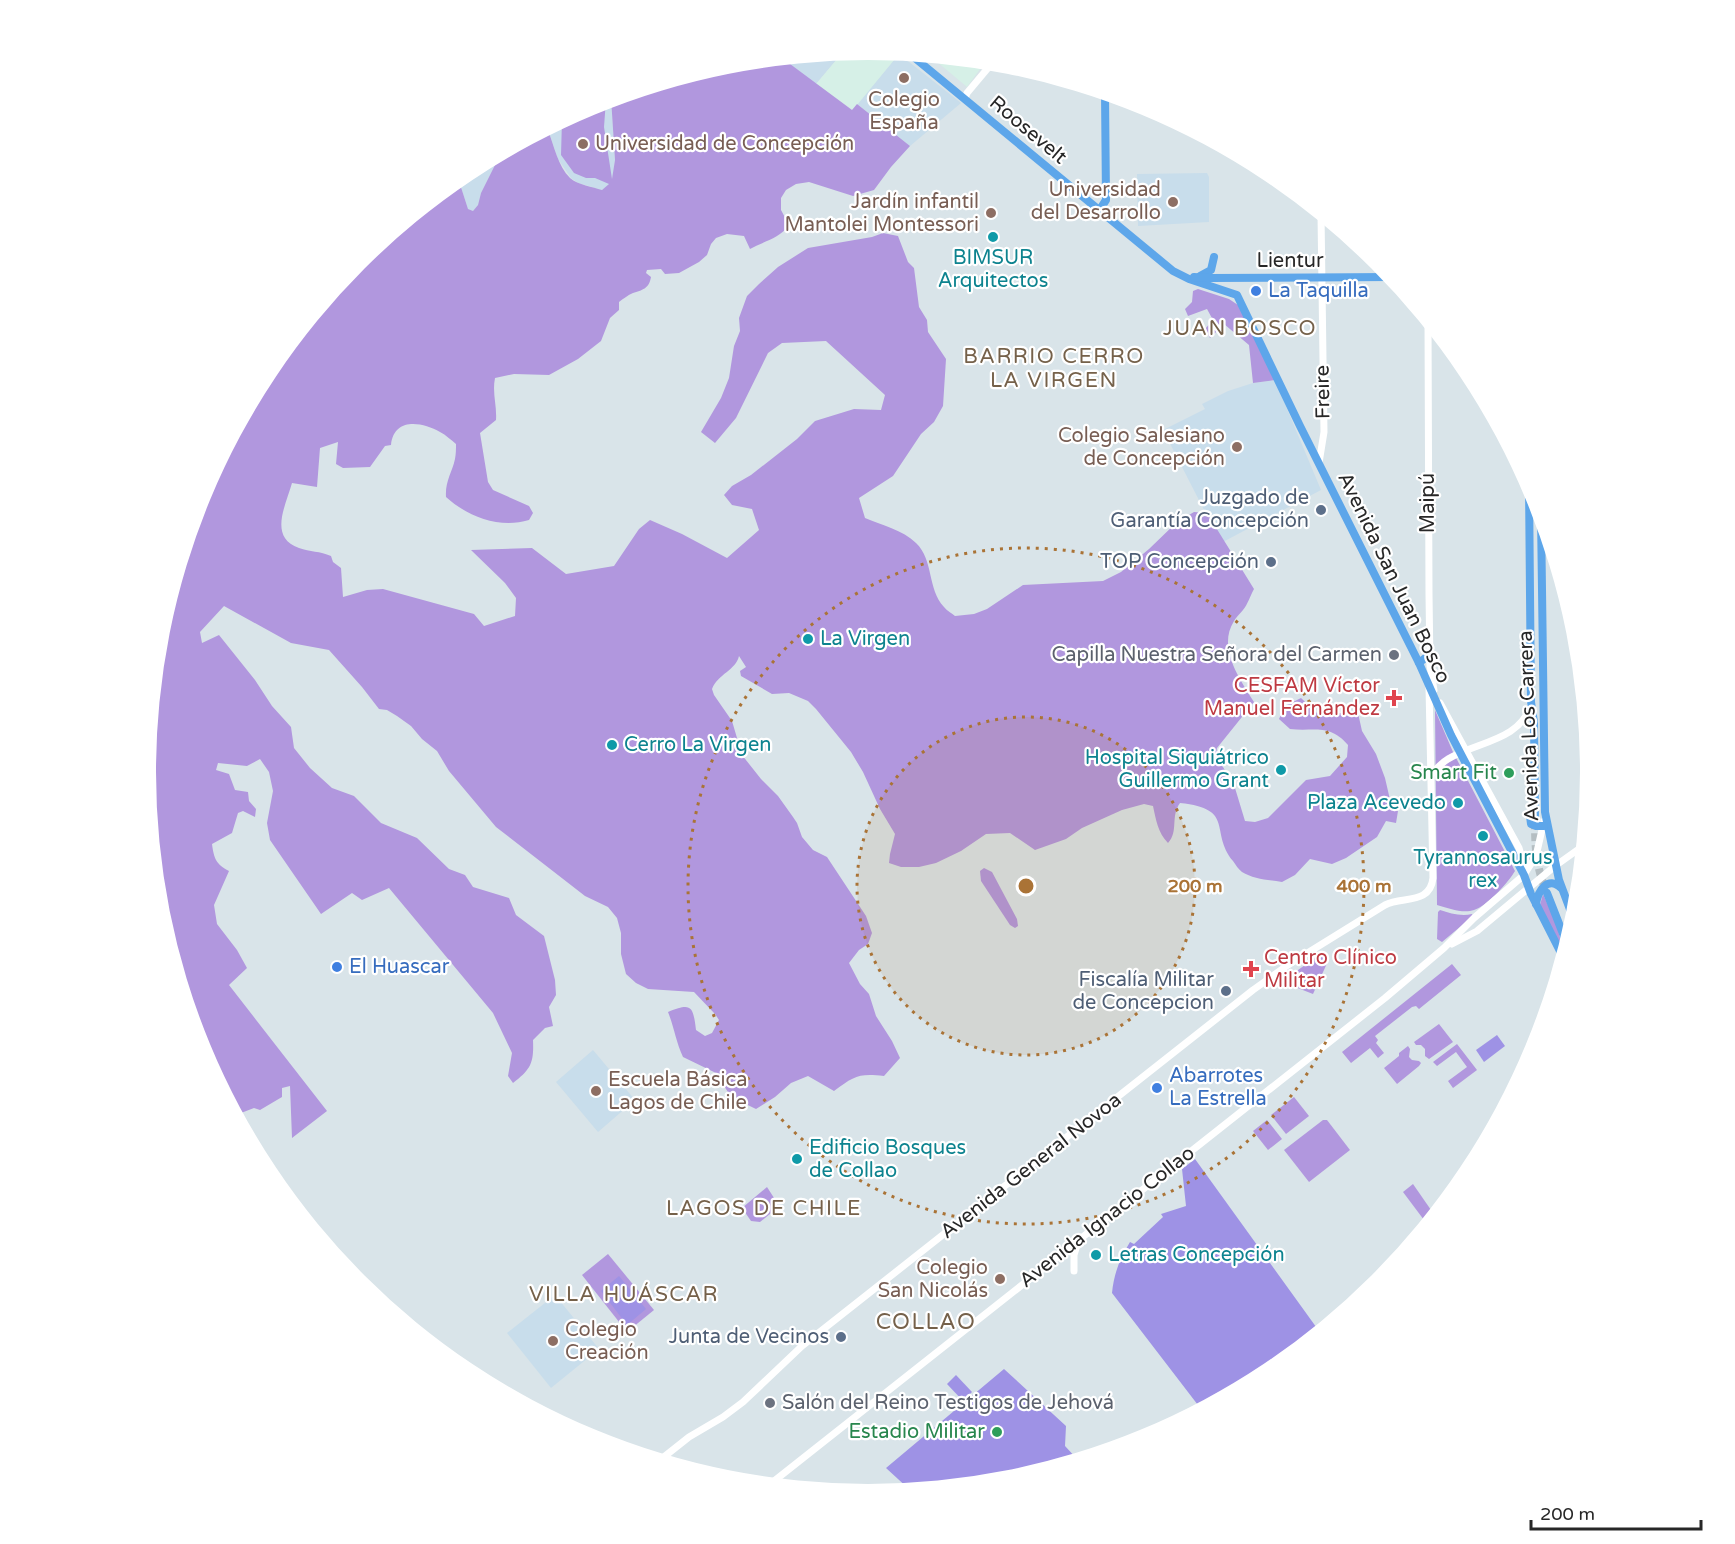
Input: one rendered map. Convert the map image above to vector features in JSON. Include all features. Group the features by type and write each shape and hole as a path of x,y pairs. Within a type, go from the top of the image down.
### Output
{"main road":[{"name":"Roosevelt","path":"920,63 1167,267 1180,275 1237,295"},
{"path":"965,99 986,71"},
{"path":"1099,210 1106,200 1105,101"},
{"name":"Freire","path":"1319,462 1324,432 1321,224"},
{"path":"1196,277 1210,271 1214,264 1214,257"},
{"name":"Roosevelt","path":"1180,275 1226,278"},
{"name":"Lientur","path":"1226,278 1379,277"},
{"name":"Avenida San Juan Bosco","path":"1237,295 1431,685 1557,946"},
{"name":"Maipú","path":"1416,898 1428,892 1433,882 1428,334"},
{"name":"Avenida Los Carrera","path":"1529,510 1530,706 1534,722 1535,819"},
{"name":"Avenida Los Carrera","path":"1541,541 1545,812 1555,866"},
{"path":"1419,663 1430,654"},
{"path":"1431,776 1444,762 1511,731 1523,721 1530,706"},
{"path":"1530,706 1530,820 1533,825 1544,826"},
{"name":"Avenida Ignacio Collao","path":"778,1478 1385,999 1444,948 1474,918 1524,875 1536,856 1544,826 1545,812"},
{"path":"1529,888 1574,852"},
{"path":"1555,866 1567,903"},
{"path":"1524,875 1537,881"},
{"path":"1536,904 1539,893 1545,886 1553,883 1561,888"},
{"name":"Avenida Ignacio Collao","path":"1444,948 1477,930 1529,888"},
{"path":"1547,893 1561,930"},
{"name":"Avenida General Novoa","path":"667,1455 689,1437 735,1408 802,1346 1262,984 1384,905 1416,898"},
{"path":"1074,1271 1074,1252 1079,1240"}],"shaded area":[{"path":"835,61 816,84 791,65"},
{"path":"835,61 893,61 853,110 816,84"},
{"name":"Colegio España","path":"893,61 909,62 961,103 910,146 857,104"},
{"path":"940,64 980,69 967,87"},
{"path":"791,65 852,110 857,104 910,146 874,190 853,196 809,182 796,184 786,190 781,198 781,210 789,225 776,237 750,249 744,236 727,234 716,238 707,255 699,262 679,273 665,274 661,269 647,270 646,273 651,277 647,287 619,302 619,310 610,318 601,341 578,359 549,375 514,374 495,378 496,420 480,433 488,482 493,490 529,506 533,513 529,520 507,523 485,519 464,510 446,497 456,444 425,426 410,424 397,430 391,445 385,446 370,467 343,468 336,464 338,442 320,448 317,487 292,483 283,510 282,528 284,536 290,543 299,548 331,556 333,562 341,568 343,597 367,590 383,589 474,614 484,626 515,616 516,598 505,583 471,550 532,548 566,574 614,566 639,529 650,520 727,558 759,530 752,509 732,505 724,495 732,486 751,475 797,439 815,421 854,409 881,410 885,395 826,341 782,343 768,353 736,418 715,443 701,432 721,398 729,378 734,346 740,331 739,318 747,296 778,267 808,248 883,233 898,236 908,262 914,268 919,307 927,320 928,332 946,359 943,406 934,422 921,434 893,476 859,498 865,518 898,531 916,543 926,558 939,600 955,616 974,614 987,609 1023,585 1103,581 1121,572 1177,522 1194,512 1207,513 1254,589 1245,608 1229,631 1228,642 1232,663 1254,702 1217,748 1215,759 1223,767 1235,788 1245,821 1255,822 1268,818 1306,780 1330,776 1347,757 1348,745 1334,734 1321,730 1290,729 1279,719 1285,706 1301,698 1317,713 1358,713 1362,731 1376,754 1385,778 1391,804 1398,811 1396,823 1386,821 1377,837 1346,858 1332,864 1310,859 1295,875 1282,882 1256,878 1242,872 1226,850 1215,816 1209,810 1180,803 1175,813 1173,834 1168,843 1160,831 1153,806 1144,804 1122,810 1082,828 1066,839 1035,850 1010,833 986,834 961,851 936,863 919,867 901,867 889,863 895,834 851,752 808,701 789,693 772,694 741,676 740,671 746,667 739,656 734,665 718,679 712,689 714,695 732,721 742,755 778,796 797,823 802,837 813,850 827,857 866,916 872,933 868,944 859,950 849,963 860,984 869,994 876,1016 900,1058 884,1076 857,1077 834,1091 808,1076 791,1083 756,1109 731,1097 716,1073 683,1057 668,1012 690,1008 694,1015 696,1030 705,1036 712,1033 719,1020 694,992 648,989 636,983 626,974 617,918 608,907 585,896 496,827 449,771 437,751 411,726 387,710 379,709 329,650 291,643 224,606 200,632 202,643 219,635 255,680 272,706 291,727 294,748 310,768 332,788 354,796 381,823 417,838 449,869 465,875 473,887 509,898 516,915 544,936 555,980 556,995 549,1007 553,1026 545,1028 533,1040 530,1065 524,1074 513,1083 508,1076 512,1053 493,1013 389,888 362,900 352,893 321,914 270,840 267,823 273,791 269,772 260,759 247,766 218,763 216,770 229,774 235,790 248,792 249,801 256,809 255,817 243,811 238,813 232,833 212,844 216,860 229,871 214,905 217,924 237,950 247,968 229,985 327,1111 292,1138 290,1086 282,1088 282,1097 260,1110 254,1108 243,1112 229,1087 193,1001 169,911 157,819 157,725 169,633 193,543 229,457 275,376 332,303 398,237 461,188 468,209 473,211 478,205 481,193 495,166 550,135 559,162 570,178 602,190 609,184 574,173 561,155 562,129 605,110 604,127 612,179 615,160 612,108 683,84"},
{"name":"Universidad de Concepción","path":"612,108 615,160 610,185 602,190 578,183 571,178 558,159 550,135"},
{"path":"495,166 481,193 478,205 473,211 468,209 461,188"},
{"name":"Universidad del Desarrollo","path":"1207,173 1209,177 1209,222 1138,226 1137,174"},
{"path":"1198,289 1229,299 1241,307 1275,380 1253,383 1249,345 1224,324 1210,338 1205,329 1213,320 1207,309 1188,316 1185,309 1192,302 1193,291"},
{"name":"Colegio Salesiano de Concepción","path":"1275,380 1321,490 1221,543 1163,430 1205,409 1202,404 1228,391 1253,383"},
{"name":"Plaza Acevedo","path":"1435,710 1453,752 1515,871 1491,899 1479,908 1470,911 1437,905"},
{"path":"984,868 992,872 1017,919 1018,926 1015,928 1010,925 981,881 980,871"},
{"path":"1543,894 1556,923 1560,937 1559,941 1540,905"},
{"path":"1440,910 1473,916 1442,942 1437,939"},
{"path":"1322,953 1329,959 1313,994 1290,985 1298,970"},
{"path":"1452,964 1461,975 1419,1009 1416,1006 1412,1007 1375,1036 1378,1040 1376,1043 1384,1053 1378,1058 1370,1048 1351,1063 1342,1052"},
{"path":"1439,1024 1453,1042 1429,1059 1425,1056 1425,1049 1414,1042"},
{"path":"1497,1035 1505,1046 1484,1062 1476,1050"},
{"path":"1457,1044 1477,1070 1453,1088 1448,1081 1467,1067 1456,1052 1437,1066 1433,1062"},
{"path":"1408,1046 1409,1057 1421,1063 1397,1084 1384,1068"},
{"name":"Escuela Básica Lagos de Chile","path":"593,1050 635,1100 598,1132 556,1082"},
{"path":"1294,1097 1309,1116 1286,1134 1271,1115"},
{"path":"1267,1120 1282,1139 1268,1150 1253,1131"},
{"path":"1323,1120 1327,1120 1350,1150 1309,1182 1284,1150"},
{"path":"1195,1159 1315,1325 1263,1364 1197,1403 1112,1293 1118,1266 1130,1242 1134,1244 1163,1217 1161,1214 1186,1206 1182,1169"},
{"path":"1413,1184 1430,1208 1422,1217 1403,1192"},
{"path":"767,1187 776,1201 776,1209 760,1222 751,1221 742,1208"},
{"path":"608,1254 654,1310 627,1332 582,1275"},
{"path":"619,1276 646,1309 627,1325 601,1291"},
{"name":"Colegio Creación","path":"555,1295 599,1349 551,1388 507,1333"},
{"name":"Estadio Militar","path":"1004,1369 1066,1426 1065,1446 1072,1454 1006,1470 960,1478 914,1482 902,1483 886,1468"},
{"path":"956,1375 972,1392 963,1401 947,1384"}],"tunnel":[{"path":"1535,821 1537,856 1546,891"}],"place":[{"name":"Colegio España","path":"904,78"},
{"name":"Universidad de Concepción","path":"583,144"},
{"name":"Universidad del Desarrollo","path":"1173,202"},
{"name":"Jardín infantil Mantolei Montessori","path":"991,213"},
{"name":"BIMSUR Arquitectos","path":"993,237"},
{"name":"La Taquilla","path":"1256,291"},
{"name":"Colegio Salesiano de Concepción","path":"1237,447"},
{"name":"Juzgado de Garantía Concepción","path":"1321,510"},
{"name":"TOP Concepción","path":"1271,562"},
{"name":"La Virgen","path":"808,639"},
{"name":"Capilla Nuestra Señora del Carmen","path":"1394,655"},
{"name":"CESFAM Víctor Manuel Fernández","path":"1394,698"},
{"name":"Cerro La Virgen","path":"612,745"},
{"name":"Hospital Siquiátrico Guillermo Grant","path":"1281,770"},
{"name":"Smart Fit","path":"1509,773"},
{"name":"Plaza Acevedo","path":"1458,803"},
{"name":"Tyrannosaurus rex","path":"1483,836"},
{"name":"El Huascar","path":"337,967"},
{"name":"Centro Clínico Militar","path":"1251,969"},
{"name":"Fiscalía Militar de Concepcion","path":"1226,991"},
{"name":"Abarrotes La Estrella","path":"1157,1088"},
{"name":"Escuela Básica Lagos de Chile","path":"596,1091"},
{"name":"Edificio Bosques de Collao","path":"797,1159"},
{"name":"Letras Concepción","path":"1096,1255"},
{"name":"Colegio San Nicolás","path":"1000,1279"},
{"name":"Junta de Vecinos","path":"841,1337"},
{"name":"Colegio Creación","path":"553,1341"},
{"name":"Salón del Reino Testigos de Jehová","path":"770,1403"},
{"name":"Estadio Militar","path":"997,1432"}],"district":[{"name":"JUAN BOSCO","path":"1240,328"},
{"name":"BARRIO CERRO LA VIRGEN","path":"1054,368"},
{"name":"LAGOS DE CHILE","path":"764,1208"},
{"name":"VILLA HUÁSCAR","path":"624,1294"},
{"name":"COLLAO","path":"926,1322"}]}
